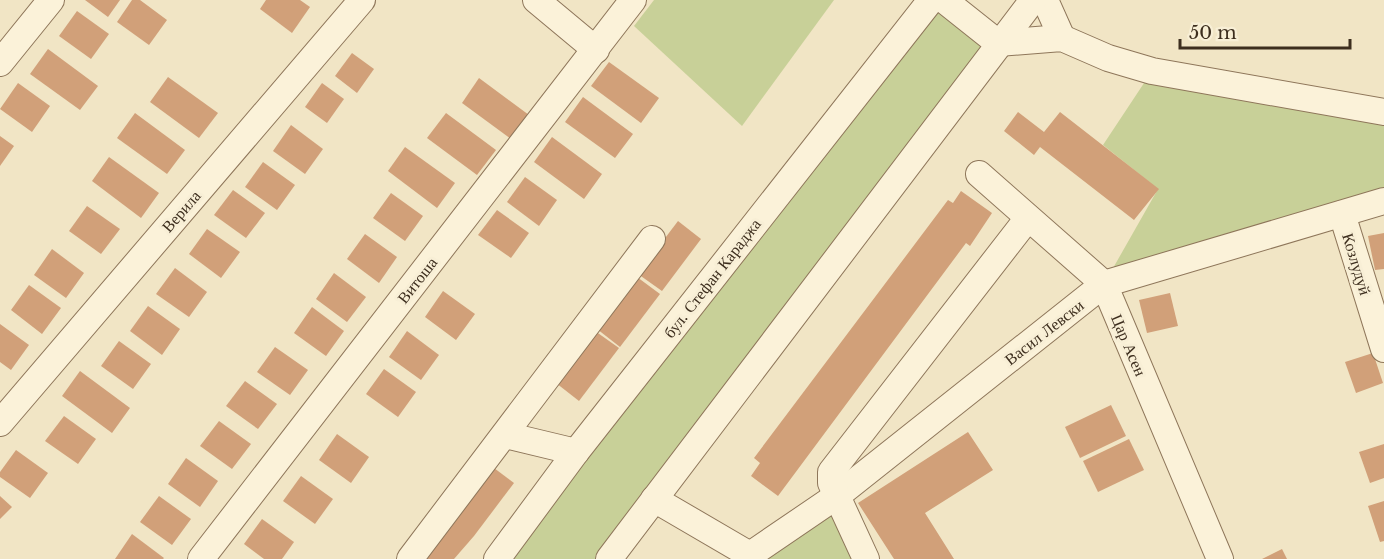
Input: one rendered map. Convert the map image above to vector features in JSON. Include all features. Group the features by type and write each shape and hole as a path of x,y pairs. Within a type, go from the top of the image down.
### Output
{"street":[{"path":"0,63 51,0"},
{"name":"Верила","path":"0,423 362,0"},
{"path":"536,0 596,50"},
{"name":"Витоша","path":"201,559 633,0"},
{"name":"бул. Стефан Караджа","path":"497,559 576,452 931,0"},
{"path":"944,0 998,43 1062,38 1108,58 1152,71 1384,112"},
{"path":"609,559 998,43 1033,0"},
{"path":"1045,0 1062,38"},
{"name":"Цар Асен","path":"979,174 1104,284 1220,559"},
{"name":"Васил Левски","path":"750,557 838,495 1104,284 1384,201"},
{"name":"Козлудуй","path":"1342,214 1384,349"},
{"path":"866,559 831,483 831,472 1028,218"},
{"path":"410,559 652,239"},
{"path":"505,435 576,452"},
{"path":"654,499 750,557"}],"green space":[{"path":"654,0 834,0 742,126 634,26"},
{"path":"931,0 998,43 609,559 497,559"},
{"path":"1152,71 1384,112 1384,201 1104,284 1158,189 1103,145"},
{"path":"838,495 866,559 750,559"}],"building":[{"path":"85,0 120,0 108,17"},
{"path":"132,0 140,0 167,20 149,45 117,22"},
{"path":"266,0 300,0 310,7 292,33 260,9"},
{"path":"77,11 109,34 91,59 59,36"},
{"path":"48,49 98,86 80,110 30,74"},
{"path":"352,53 374,69 357,93 335,76"},
{"path":"609,62 659,98 641,123 591,86"},
{"path":"168,77 218,113 199,138 150,102"},
{"path":"479,78 529,115 511,139 462,103"},
{"path":"18,83 50,106 32,132 0,109"},
{"path":"322,83 344,99 327,123 305,107"},
{"path":"583,97 633,134 615,158 565,122"},
{"path":"1018,112 1044,132 1060,112 1159,189 1134,220 1040,147 1034,155 1004,131"},
{"path":"135,113 185,150 167,174 117,138"},
{"path":"446,113 496,150 477,175 427,138"},
{"path":"291,125 323,149 305,174 273,151"},
{"path":"0,136 14,146 0,166"},
{"path":"552,137 602,174 584,199 534,162"},
{"path":"405,147 455,183 437,208 388,171"},
{"path":"109,157 159,193 141,218 92,181"},
{"path":"263,162 295,185 277,210 245,187"},
{"path":"525,177 557,200 539,226 507,202"},
{"path":"233,190 265,213 246,238 214,215"},
{"path":"961,191 992,213 970,246 966,243 778,496 751,476 760,463 754,458 948,200 953,203"},
{"path":"391,193 423,216 405,241 373,218"},
{"path":"87,206 120,229 101,254 69,231"},
{"path":"497,210 529,233 511,258 478,235"},
{"path":"678,221 701,239 662,291 638,274"},
{"path":"207,229 240,252 221,278 189,254"},
{"path":"1384,233 1384,269 1375,270 1368,236"},
{"path":"365,234 397,257 379,283 347,259"},
{"path":"52,249 84,273 66,298 34,275"},
{"path":"175,268 207,292 189,317 156,294"},
{"path":"334,273 366,297 347,322 316,299"},
{"path":"637,277 660,294 620,347 597,329"},
{"path":"29,285 61,308 42,334 11,310"},
{"path":"443,291 475,314 456,340 425,317"},
{"path":"1170,293 1178,326 1147,333 1139,300"},
{"path":"148,306 180,329 162,355 130,331"},
{"path":"312,307 344,331 326,356 294,333"},
{"path":"0,324 29,345 11,370 0,362"},
{"path":"407,331 439,355 421,380 389,357"},
{"path":"595,331 619,348 579,401 556,383"},
{"path":"119,341 151,364 133,389 101,366"},
{"path":"275,347 308,370 290,395 257,372"},
{"path":"1373,353 1383,383 1356,393 1345,362"},
{"path":"384,369 416,392 398,417 366,394"},
{"path":"80,371 130,408 112,433 62,396"},
{"path":"245,381 277,404 258,429 226,406"},
{"path":"1111,405 1126,436 1080,458 1065,427"},
{"path":"64,416 96,439 78,464 45,441"},
{"path":"219,421 251,444 232,469 200,446"},
{"path":"968,432 993,470 925,513 954,559 894,559 858,503"},
{"path":"337,434 369,457 351,483 319,460"},
{"path":"1129,439 1144,470 1098,492 1083,461"},
{"path":"1384,444 1384,478 1370,483 1359,452"},
{"path":"16,450 48,473 30,498 0,477 0,472"},
{"path":"186,458 218,481 200,507 168,484"},
{"path":"490,465 514,483 474,536 454,559 417,559"},
{"path":"301,476 333,499 315,524 283,501"},
{"path":"0,496 12,507 0,519"},
{"path":"159,496 191,519 172,545 140,522"},
{"path":"1384,501 1384,541 1380,542 1368,506"},
{"path":"262,519 294,542 282,559 264,559 244,544"},
{"path":"132,534 164,558 115,559"},
{"path":"1282,549 1287,559 1262,559"}]}
